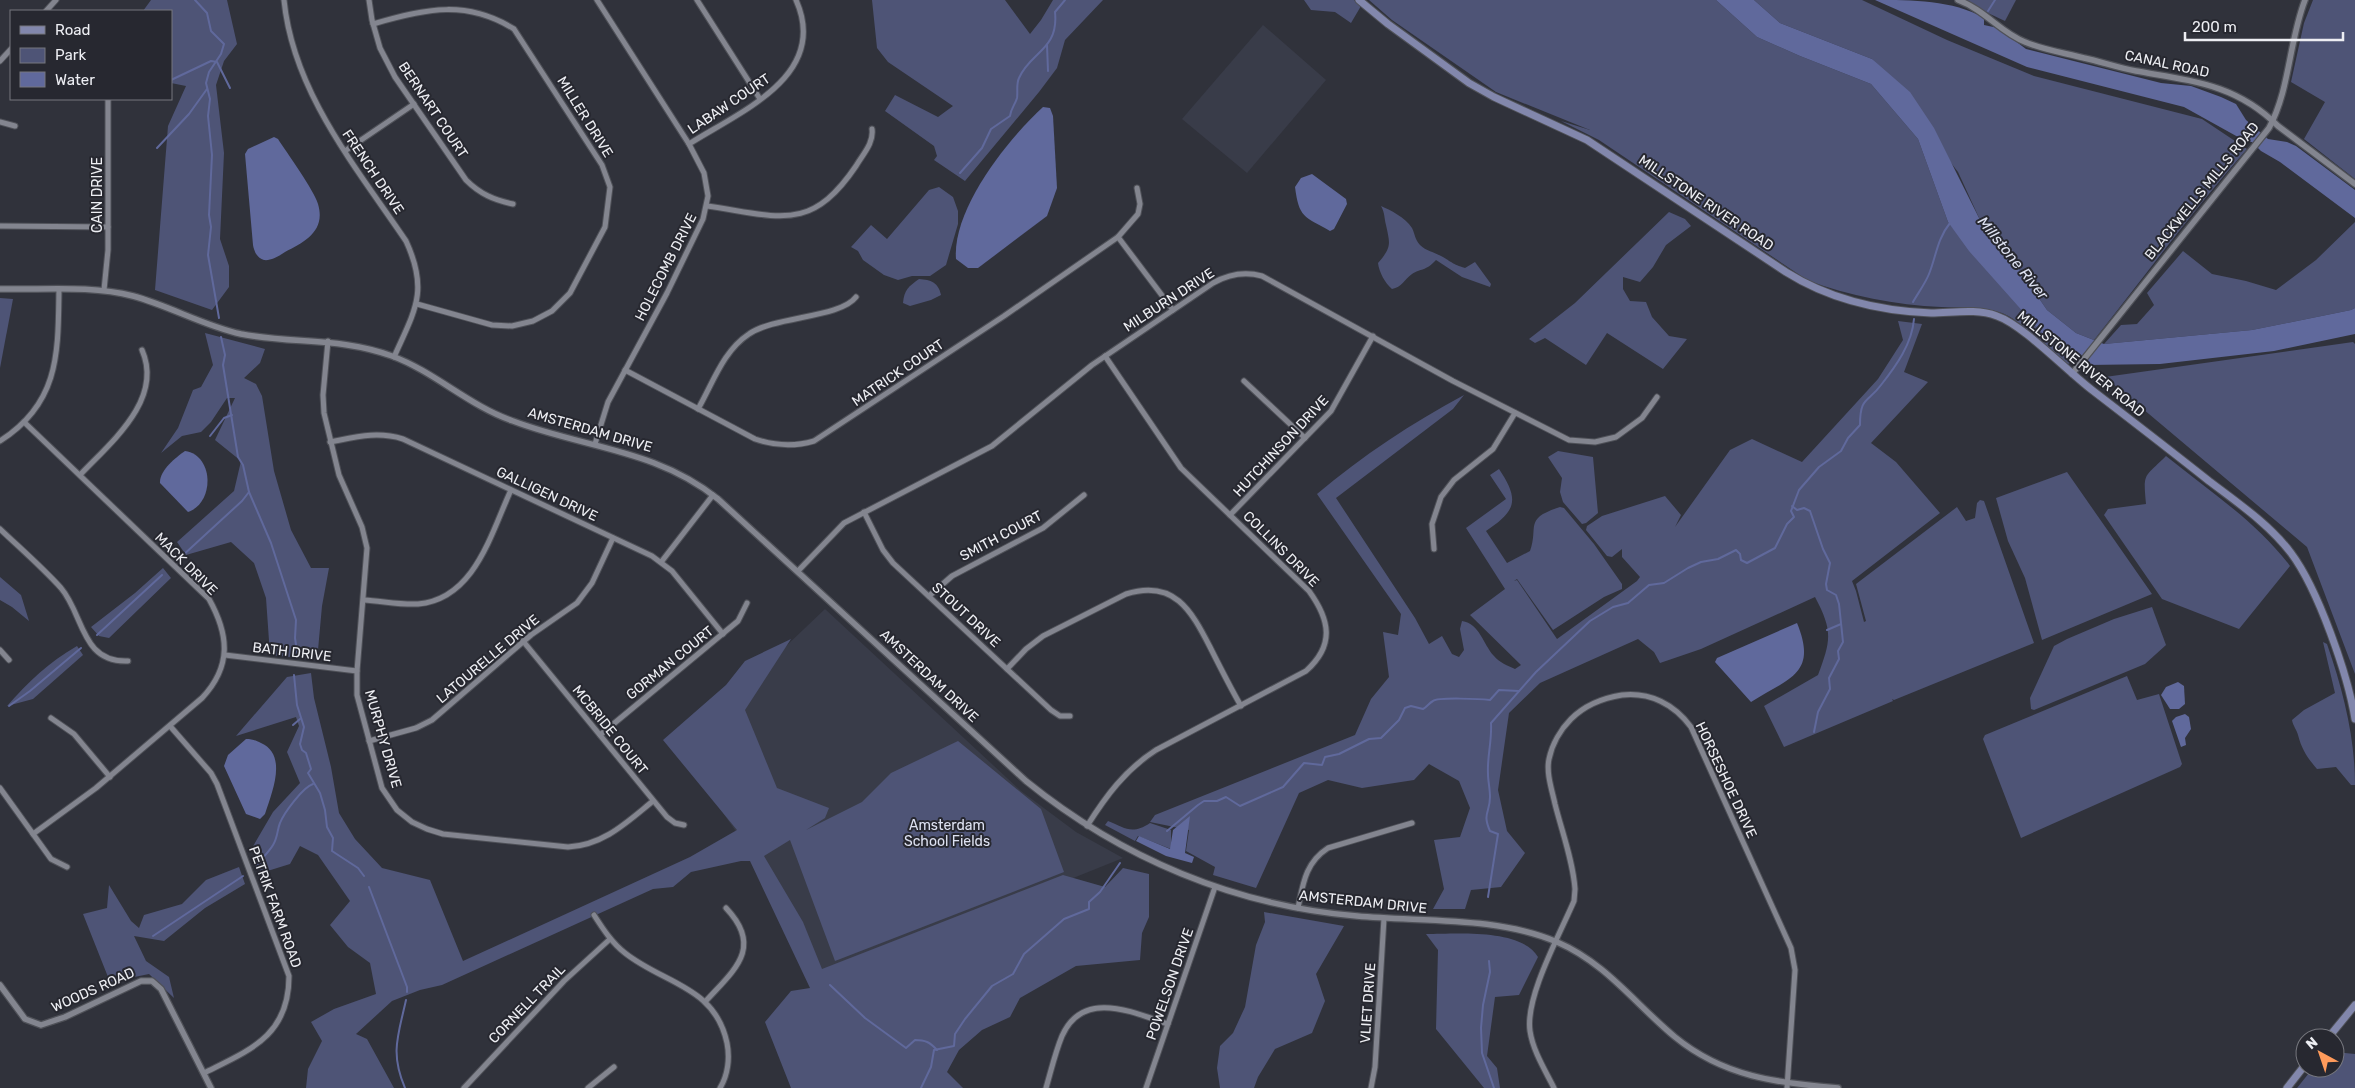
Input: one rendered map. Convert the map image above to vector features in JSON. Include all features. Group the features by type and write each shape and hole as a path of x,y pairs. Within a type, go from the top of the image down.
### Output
{"main road":[{"name":"MILLSTONE RIVER ROAD","path":"1359,0 1388,24 1469,82 1494,97 1587,140 1804,283 1835,297 1874,305 1926,312 1977,312 1997,316 2012,324 2072,374 2245,508 2282,541 2302,571 2321,613 2342,670 2355,720"},
{"path":"2336,1028 2355,1005"},
{"path":"2287,1088 2295,1078"}],"street":[{"path":"47,10 56,0"},
{"name":"FRENCH DRIVE","path":"284,0 288,23 305,81 316,105 406,241 415,260 419,279 417,304 394,357"},
{"name":"BERNART COURT","path":"369,0 380,48 395,77 466,180 477,190 496,201 514,204"},
{"name":"HOLECOMB DRIVE","path":"595,444 608,402 667,293 704,219 708,196 704,172 689,144 597,0"},
{"path":"697,0 760,99"},
{"name":"LABAW COURT","path":"689,144 772,91 790,72 801,50 803,21 796,0"},
{"name":"CANAL ROAD","path":"1958,0 1980,10 2014,37 2024,42 2133,70 2220,88 2246,100 2355,184"},
{"name":"BLACKWELLS MILLS ROAD","path":"2072,374 2263,136 2273,121 2294,30 2305,0"},
{"path":"373,24 453,2"},
{"name":"MILLER DRIVE","path":"417,304 492,325 512,326 533,321 552,311 570,293 605,227 610,187 602,164 514,29 491,11"},
{"path":"0,61 10,50"},
{"name":"CAIN DRIVE","path":"104,290 108,227 108,100"},
{"path":"345,151 414,104"},
{"path":"0,122 15,126"},
{"path":"707,206 780,216 800,214 819,207 832,196 856,166 872,142 872,129"},
{"name":"MATRICK COURT","path":"625,370 763,442 792,446 814,441 971,338 1118,237 1138,214 1140,204 1137,188"},
{"path":"0,226 108,227"},
{"path":"1118,237 1173,310"},
{"name":"MILBURN DRIVE","path":"798,571 838,528 864,512 992,446 1105,356 1223,277 1242,273 1254,274 1278,284 1569,440 1595,442 1616,437 1626,432 1642,418 1657,398"},
{"name":"AMSTERDAM DRIVE","path":"0,289 104,290 151,301 215,326 240,333 361,346 394,357 502,417 662,464 688,477 714,495 1015,772 1087,826 1154,862 1215,887 1298,908 1384,918 1498,926 1524,931 1557,942 1579,953 1602,969 1675,1037 1703,1056 1738,1072 1787,1086 1838,1088"},
{"path":"0,441 24,422 43,395 54,368 59,338 59,290"},
{"path":"698,409 725,359 732,349 748,334 762,326 843,307 856,297"},
{"name":"HUTCHINSON DRIVE","path":"1230,515 1338,402 1373,336"},
{"name":"MURPHY DRIVE","path":"328,341 323,404 330,442 339,476 362,527 366,542 357,695 382,788 392,803 412,822 436,832 578,846 593,843 610,836 653,801"},
{"path":"80,475 121,432 135,412 144,392 148,369 142,350"},
{"name":"COLLINS DRIVE","path":"1087,826 1115,785 1156,750 1294,678 1313,665 1320,654 1324,642 1326,625 1322,608 1308,591 1181,468 1105,356"},
{"path":"1244,381 1305,438"},
{"path":"1434,549 1433,517 1441,497 1454,480 1494,448 1515,412"},
{"name":"MACK DRIVE","path":"24,422 209,599 223,631 225,655 220,672 209,691 110,777 33,834"},
{"name":"GALLIGEN DRIVE","path":"330,442 368,434 394,437 662,561 723,634"},
{"path":"364,600 420,604 438,599 454,590 467,579 476,564 511,490"},
{"path":"662,561 714,495"},
{"name":"SMITH COURT","path":"929,596 958,572 1043,528 1084,495"},
{"name":"STOUT DRIVE","path":"864,512 888,557 1051,710 1060,716 1070,716"},
{"path":"0,529 61,588 85,636 95,649 107,658 117,662 128,661"},
{"name":"LATOURELLE DRIVE","path":"369,741 416,728 432,720 523,641 570,608 583,596 592,583 613,538"},
{"path":"1007,669 1026,649 1043,636 1126,594 1154,590 1176,598 1192,614 1241,706"},
{"name":"GORMAN COURT","path":"600,735 738,621 747,603"},
{"name":"MCBRIDE COURT","path":"523,641 653,801 676,823 684,825"},
{"path":"0,650 10,660"},
{"name":"BATH DRIVE","path":"225,655 357,672"},
{"name":"HORSESHOE DRIVE","path":"1554,1088 1534,1048 1529,1018 1534,994 1574,901 1575,889 1548,767 1553,748 1566,724 1590,705 1625,695 1654,698 1676,710 1695,734 1791,948 1795,970 1787,1086"},
{"path":"51,718 74,734 110,777"},
{"name":"PETRIK FARM ROAD","path":"170,726 211,773 217,784 289,976 289,989 283,1011 269,1035 248,1052 204,1074"},
{"path":"0,788 51,859 67,867"},
{"path":"1298,908 1306,871 1321,853 1328,848 1412,823"},
{"name":"POWELSON DRIVE","path":"1146,1088 1215,887"},
{"path":"705,1002 739,963 744,949 744,933 738,920 726,908"},
{"path":"594,915 610,939 626,954 692,991 705,1002 719,1020 728,1048 728,1062 720,1088"},
{"name":"VLIET DRIVE","path":"1371,1088 1375,1067 1384,918"},
{"name":"CORNELL TRAIL","path":"464,1088 564,981 610,939"},
{"name":"WOODS ROAD","path":"0,985 25,1019 41,1025 65,1017 141,981 152,981 161,989 211,1088"},
{"path":"1046,1088 1062,1036 1070,1025 1084,1012 1100,1007 1114,1007 1168,1024"},
{"path":"588,1088 614,1067"}],"shaded area":[{"path":"1263,25 1326,80 1247,173 1182,119"},
{"path":"825,609 1021,791 1076,832 1123,858 820,980 749,850 678,749"}],"green space":[{"path":"151,0 227,0 237,44 224,61 216,85 224,153 220,239 229,266 229,287 212,310 155,290 168,126 186,86 172,83 172,10 144,10"},
{"path":"872,0 1005,0 1030,34 1053,0 1103,0 1065,40 1057,68 965,181 934,160 937,156 934,146 885,111 895,95 938,117 953,106 888,62 877,48"},
{"path":"1304,0 1354,0 1361,6 1351,23 1335,12 1311,10"},
{"path":"1369,0 1716,0 1757,37 1871,84 1918,139 1948,222 2043,334 2078,359 2068,364 2027,329 2002,313 1979,308 1924,306 1890,302 1839,291 1807,280 1599,140 1561,121 1590,130 1496,92 1392,20"},
{"path":"1754,0 1862,0 1947,40 2034,76 2202,119 2247,149 2188,219 2094,340 2076,333 2047,310 2020,271 1981,222 1958,172 1872,59 1780,23"},
{"path":"1960,0 2016,0 2005,21"},
{"path":"2313,0 2355,0 2355,179 2304,139 2325,102 2291,82 2304,23"},
{"path":"939,187 953,197 958,211 958,224 946,265 930,276 912,276 898,280 884,275 863,260 858,251 851,247 871,225 887,239 929,190"},
{"path":"1381,206 1405,220 1412,228 1418,243 1425,249 1465,268 1475,262 1491,284 1490,287 1462,277 1436,260 1426,268 1412,274 1401,285 1392,289 1383,277 1378,263 1386,253 1389,245 1384,213"},
{"path":"1669,212 1685,219 1691,226 1666,245 1653,267 1640,282 1623,277 1623,289 1630,301 1646,302 1652,317 1669,336 1687,339 1663,369 1607,333 1586,365 1545,338 1535,343 1529,339 1575,303"},
{"path":"2355,222 2355,308 2351,310 2252,330 2104,344 2121,325 2137,324 2154,305 2147,293 2183,251 2212,274 2276,290 2316,260"},
{"path":"919,279 936,284 941,295 910,306 903,303 908,289"},
{"path":"0,298 13,299 0,368"},
{"path":"1898,321 1922,324 1904,372 1928,382 1871,443 1896,462 1940,513 1852,581 1864,622 1866,621 1856,584 1957,507 1966,521 1975,518 1977,503 1980,500 1984,501 2034,643 1894,700 1892,699 1893,701 1784,747 1764,706 1818,675 1826,653 1828,636 1825,619 1815,597 1701,649 1660,663 1654,652 1638,639 1540,683 1509,713 1498,790 1507,831 1525,853 1501,887 1471,890 1465,909 1433,909 1444,889 1434,840 1460,837 1470,808 1459,781 1429,764 1414,780 1362,788 1328,780 1299,793 1256,888 1213,875 1215,867 1186,851 1189,830 1150,822 1155,815 1355,735 1371,699 1389,677 1383,632 1398,635 1401,614 1317,494 1352,466 1388,441 1464,395 1453,409 1336,498 1415,618 1429,644 1442,636 1452,654 1459,657 1464,650 1460,629 1462,621 1477,630 1496,658 1515,669 1521,665 1470,615 1505,589 1466,528 1506,499 1490,475 1499,469 1506,480 1512,497 1509,511 1486,531 1507,563 1530,551 1537,520 1548,511 1560,507 1564,508 1594,544 1622,584 1622,589 1604,597 1553,630 1517,579 1514,581 1517,580 1557,639 1640,577 1622,557 1622,549 1612,557 1607,556 1586,530 1587,526 1602,516 1665,496 1681,515 1675,527 1730,450 1752,439 1802,462 1878,379 1903,340"},
{"path":"205,333 265,349 260,363 244,378 256,384 262,396 274,471 291,530 311,568 329,568 322,606 318,650 313,659 270,655 266,598 254,563 231,542 186,555 177,542 234,491 241,461 215,440 235,398 227,398 211,422 201,432 182,436 161,453 178,428 193,390 201,387 213,365"},
{"path":"2353,342 2355,344 2355,674 2307,547 2105,377"},
{"path":"1558,451 1593,457 1598,513 1586,523 1582,524 1563,502 1560,492 1562,478 1548,457"},
{"path":"2166,456 2263,535 2290,566 2239,629 2162,599 2104,515 2108,509 2146,504 2145,481 2147,476"},
{"path":"2067,472 2152,594 2042,640 2025,578 2008,541 1996,498"},
{"path":"163,568 171,578 109,638 99,636 91,627 135,593"},
{"path":"0,577 21,595 29,621 0,600"},
{"path":"2152,607 2166,645 2145,664 2034,710 2031,709 2030,698 2054,646 2114,619"},
{"name":"Amsterdam School Fields","path":"791,639 745,710 777,788 829,808 825,818 806,830 862,802 891,773 958,741 1041,809 1064,872 835,961 790,840 764,856 803,922 822,969 1063,875 1105,887 1123,868 1149,874 1149,917 1142,933 1140,960 1076,966 1020,998 1010,1017 982,1030 959,1050 947,1072 963,1088 791,1088 765,1022 791,991 810,988 750,861 741,861 691,872 673,887 653,889 442,985 420,990 392,1001 356,1034 367,1039 394,1088 306,1088 308,1069 322,1041 311,1022 334,1009 376,994 370,963 348,947 330,925 350,901 318,855 300,846 290,864 261,873 252,848 273,812 300,783 287,752 299,726 296,717 236,736 287,677 311,673 314,698 331,767 339,813 355,839 382,868 430,880 463,961 690,857 737,830 663,740 726,685 745,661"},
{"path":"2323,642 2327,644 2343,696 2353,749 2355,785 2351,785 2336,767 2317,769 2303,749 2292,720 2304,710 2335,693"},
{"path":"77,646 83,655 33,699 7,706 39,673"},
{"path":"2127,676 2137,700 2159,694 2182,764 2180,767 2021,838 1983,739 1985,735"},
{"path":"1108,821 1129,829 1138,829 1150,823 1171,830 1171,849 1138,836 1135,841 1105,825"},
{"path":"239,867 245,884 205,908 164,941 134,936 146,961 169,977 174,998 149,974 110,982 83,914 107,908 109,885 131,921 139,928 144,915 182,904 206,880"},
{"path":"1264,912 1344,926 1316,974 1325,1001 1312,1033 1275,1049 1258,1077 1254,1088 1220,1088 1217,1068 1220,1046 1233,1033 1245,1007 1256,945 1265,922"},
{"path":"1426,934 1470,934 1503,937 1518,941 1530,948 1538,957 1519,995 1495,997 1487,1056 1497,1068 1500,1088 1484,1088 1436,1029 1438,950"},
{"path":"2345,1053 2355,1054 2355,1088 2297,1088 2305,1078 2345,1078"}],"water":[{"path":"1716,0 1754,0 1780,23 1872,59 1910,92 1934,128 1981,222 2020,271 2047,310 2076,333 2104,344 2252,330 2355,308 2355,334 2274,351 2160,364 2087,365 2043,334 1969,251 1948,222 1918,139 1871,84 1757,37"},
{"path":"1875,0 1946,4 1984,18 1984,25 1998,28 2026,49 2161,83 2191,86 2221,97 2236,104 2246,120 2268,139 2287,142 2296,146 2355,190 2355,218 2280,162 2261,151 2252,142 2247,142 2184,107 2027,67"},
{"path":"1043,107 1050,108 1053,116 1057,188 1047,216 978,268 968,268 956,259 957,239 963,219 973,197 999,156 1014,137"},
{"path":"274,137 278,139 316,198 320,213 316,228 306,240 275,258 264,260 256,254 253,245 245,154 248,149"},
{"path":"1312,174 1346,199 1347,204 1334,229 1330,231 1304,215 1299,205 1295,187 1301,178"},
{"path":"185,451 195,454 202,461 208,480 207,490 203,499 197,507 188,512 160,483 160,478 165,469"},
{"path":"1797,623 1803,640 1804,653 1802,664 1788,680 1751,702 1715,662 1717,658"},
{"path":"2178,682 2184,686 2185,704 2179,709 2170,709 2161,695 2166,687"},
{"path":"2185,714 2189,717 2191,729 2185,738 2186,745 2181,747 2172,721 2176,717"},
{"path":"246,739 257,741 269,749 274,756 276,765 274,785 265,814 260,819 246,814 224,766 228,755"},
{"path":"1190,816 1185,853 1194,857 1192,863 1166,856 1136,841 1139,836 1170,849 1173,830"}],"waterway":[{"path":"195,0 207,13 211,31 224,44 221,54 209,72 206,83 210,99 208,116 212,155 209,215 211,227 208,255 219,318"},
{"path":"960,173 982,148 991,129 1010,116 1017,98 1019,78 1024,69 1043,50 1053,35 1055,12 1065,0"},
{"path":"1988,11 1995,0"},
{"path":"1047,45 1048,71"},
{"path":"172,80 211,61 217,62 230,88"},
{"path":"157,148 189,114 207,89"},
{"path":"1913,302 1927,278 1939,242 1950,223"},
{"path":"1488,897 1498,834 1490,831 1486,817 1490,802 1488,767 1491,723 1536,672 1590,621 1613,607 1628,603 1649,585 1664,583 1701,562 1718,559 1736,550 1740,554 1741,560 1747,563 1775,548 1787,524 1794,517 1791,511 1799,490 1819,467 1841,451 1848,438 1860,425 1863,404 1881,385 1907,346 1914,319"},
{"path":"221,337 225,355 223,365 238,457 243,465 249,492 271,543 296,620 295,638 297,652"},
{"path":"210,436 224,418 232,415"},
{"path":"181,557 242,501 249,492"},
{"path":"1792,506 1797,510 1804,508 1810,511 1823,549 1830,563 1826,584 1827,590 1836,595 1839,604 1843,642 1838,651 1839,659 1829,678 1830,689 1818,712 1814,732"},
{"path":"97,635 162,575"},
{"path":"1827,630 1841,624"},
{"path":"9,706 81,648"},
{"path":"294,675 297,705 304,727 300,744 302,750 306,753 311,769 308,773 320,793 327,827 333,838 332,851 358,868 364,876"},
{"path":"1167,831 1204,801 1217,801 1226,797 1240,806 1283,787 1304,763 1322,765 1325,757 1339,754 1369,739 1381,738 1399,720 1405,708 1411,706 1423,709 1433,701 1443,699 1490,700 1499,690 1519,691"},
{"path":"293,725 300,719"},
{"path":"256,866 273,845 280,823 290,807 299,795 313,784"},
{"path":"921,1088 931,1067 934,1050 954,1046 955,1034 992,986 1013,974 1024,954 1064,919 1089,909 1089,902 1100,892 1120,863"},
{"path":"153,936 243,876"},
{"path":"369,887 407,987 407,992"},
{"path":"1489,961 1490,972 1483,1005 1481,1028 1482,1053 1494,1088"},
{"path":"830,985 865,1018 906,1048 915,1040 919,1040 930,1043 937,1050"},
{"path":"405,1088 400,1076 397,1044 406,1000"}],"water label":[{"name":"Millstone River","path":"2013,258"}]}
